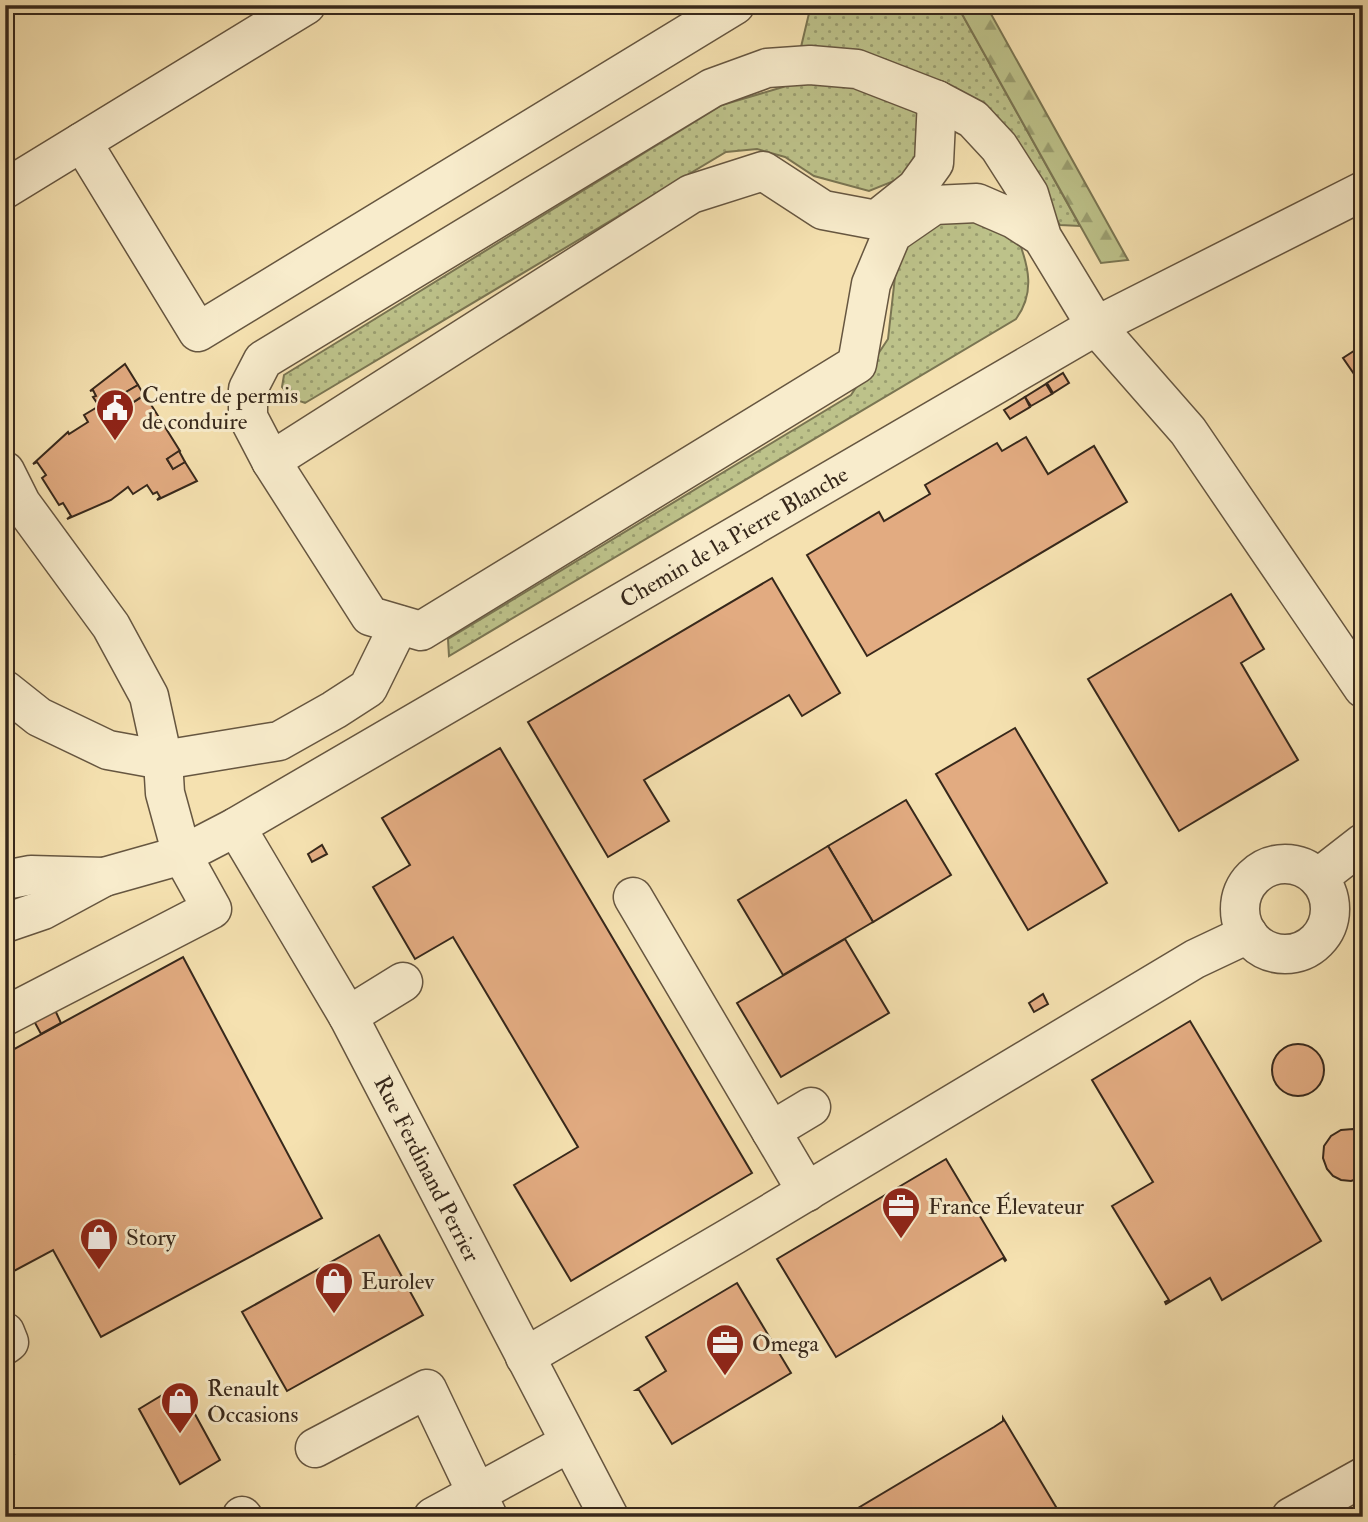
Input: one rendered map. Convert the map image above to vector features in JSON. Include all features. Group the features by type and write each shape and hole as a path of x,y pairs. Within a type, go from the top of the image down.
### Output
{"street":[{"path":"5,189 306,5"},
{"path":"82,142 198,332 735,5"},
{"path":"1042,237 1014,219 977,203 934,205 891,234 871,284 856,364 421,631 370,616 271,461 248,417 248,389 263,360 712,88 767,68 810,65 857,69 937,100 973,119 999,148 1029,194 1042,237 1096,326 1188,431 1363,688"},
{"path":"271,461 691,194 763,172 822,210 876,220 916,188 934,163 937,100"},
{"name":"Chemin de la Pierre Blanche","path":"5,923 51,906 104,877 182,855 236,827 1096,326 1363,191"},
{"path":"5,471 21,503 111,626 149,696 163,760 165,793 182,855 212,909 5,1016"},
{"path":"5,690 39,717 108,750 163,760 279,741 368,688 399,625"},
{"name":"Rue Ferdinand Perrier","path":"236,827 348,1016 609,1517"},
{"path":"1318,878 1363,843"},
{"path":"1290,864 1305,868 1318,878 1327,891 1331,906 1329,922 1322,936 1311,947 1298,953 1270,952 1258,945 1242,922 1240,907 1243,893 1250,881 1260,871 1274,865 1290,864"},
{"name":"Chemin de la Pierre Blanche","path":"5,880 31,874 104,877"},
{"path":"633,897 807,1192"},
{"path":"525,1357 807,1192 1195,959 1248,934"},
{"path":"348,1016 403,982"},
{"path":"771,1131 811,1107"},
{"path":"5,1332 9,1342 5,1345"},
{"path":"315,1448 427,1389 483,1505"},
{"path":"433,1517 483,1505 569,1443"},
{"path":"1291,1517 1363,1477"}],"green space":[{"path":"811,5 957,5 1080,226 1060,225 1003,135 949,85 884,59 801,47"},
{"path":"957,5 986,5 1128,260 1101,263"},
{"path":"813,74 914,105 923,120 915,162 899,179 869,191 814,176 785,157 757,149 726,152 305,403 291,398 282,387 284,375 722,105 783,87"},
{"path":"954,212 1018,239 1027,270 1028,290 1016,319 449,656 448,639 851,395 888,339 896,268 907,243"}],"building":[{"path":"1363,345 1363,387 1343,358"},
{"name":"Centre de permis de conduire","path":"125,364 138,385 126,392 132,403 145,395 180,451 167,459 173,469 185,462 197,481 157,500 160,497 157,492 153,494 147,485 133,494 128,487 111,500 67,519 71,516 63,503 59,505 42,478 46,475 37,462 33,464 68,432 69,434 88,422 84,415 99,406 93,397 96,396 93,390 90,391"},
{"path":"1063,373 1069,383 1053,393 1047,383"},
{"path":"1046,384 1052,394 1031,406 1025,397"},
{"path":"138,385 144,395 132,403 126,392"},
{"path":"1025,397 1030,407 1010,419 1004,410"},
{"path":"1026,437 1048,474 1094,446 1127,502 867,656 807,555 879,512 884,521 930,494 925,485 997,443 1002,451"},
{"path":"179,451 185,462 173,469 167,459"},
{"path":"772,578 840,693 802,716 789,695 644,780 669,821 608,857 528,722"},
{"path":"1231,594 1264,649 1241,663 1298,760 1179,831 1088,679"},
{"path":"1015,728 1107,883 1028,930 936,774"},
{"path":"500,748 752,1173 571,1281 514,1185 578,1147 453,937 415,959 373,887 410,865 382,818"},
{"path":"906,800 951,875 873,922 828,846"},
{"path":"322,845 327,854 312,862 308,854"},
{"path":"828,846 873,922 783,975 738,900"},
{"path":"845,939 889,1013 781,1077 737,1003"},
{"path":"183,957 322,1218 101,1337 53,1250 14,1271 5,1255 5,1054"},
{"path":"1043,994 1048,1004 1034,1012 1029,1003"},
{"path":"55,1010 61,1023 41,1034 34,1021"},
{"path":"1190,1021 1321,1241 1222,1300 1210,1278 1166,1304 1169,1300 1112,1206 1153,1182 1092,1080"},
{"path":"1298,1044 1308,1046 1316,1052 1322,1060 1322,1080 1316,1088 1308,1094 1298,1096 1288,1094 1280,1088 1274,1080 1272,1070 1274,1060 1280,1052 1288,1046"},
{"path":"1353,1129 1363,1133 1363,1177 1351,1181 1341,1180 1327,1169 1323,1158 1324,1146 1331,1136 1341,1130"},
{"path":"946,1159 1006,1260 1003,1258 836,1357 777,1259"},
{"path":"379,1235 423,1315 287,1391 242,1312"},
{"path":"737,1283 791,1373 672,1444 639,1390 636,1390 666,1371 646,1337"},
{"name":"Renault Occasions","path":"179,1385 220,1460 180,1484 139,1409"},
{"path":"1003,1418 1062,1517 843,1517 994,1427 1003,1421"},
{"path":"5,1431 14,1454 5,1457"}],"place":[{"name":"Centre de permis de conduire","path":"115,442"},
{"name":"France Élevateur","path":"901,1240"},
{"name":"Story","path":"99,1271"},
{"name":"Eurolev","path":"334,1315"},
{"name":"Omega","path":"725,1377"},
{"name":"Renault Occasions","path":"180,1435"}]}
